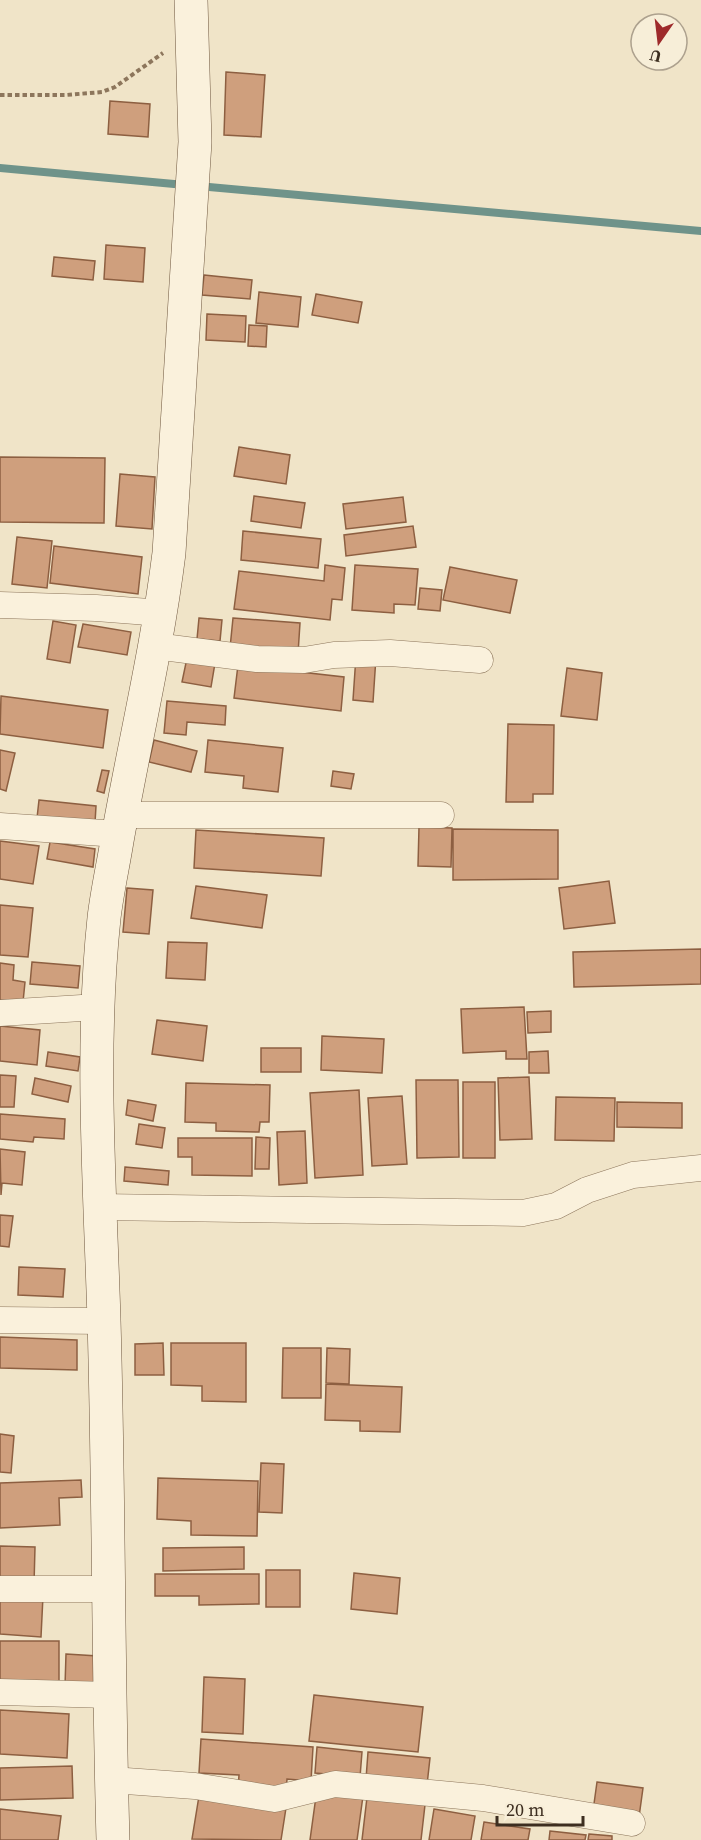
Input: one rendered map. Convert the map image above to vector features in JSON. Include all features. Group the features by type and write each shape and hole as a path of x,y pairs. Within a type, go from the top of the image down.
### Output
{"street":[{"path":"113,1840 98,1007 104,915 162,613 169,553 195,142 191,0"},
{"path":"0,605 162,613"},
{"path":"155,646 257,659 304,660 334,655 390,653 480,660"},
{"path":"0,826 441,815"},
{"path":"0,1013 98,1007"},
{"path":"100,1207 523,1213 556,1206 587,1190 633,1175 701,1168"},
{"path":"0,1320 104,1321"},
{"path":"0,1588 109,1589"},
{"path":"0,1692 109,1695"},
{"path":"111,1780 195,1786 275,1799 335,1784 483,1798 632,1823"}],"path":[{"path":"0,95 66,95 102,92 115,87 166,51 192,36"}],"building":[{"path":"226,72 265,75 261,137 224,135"},
{"path":"110,101 150,104 148,137 108,134"},
{"path":"106,245 145,248 143,282 104,279"},
{"path":"54,257 95,261 93,280 52,276"},
{"path":"204,275 252,280 250,299 202,295"},
{"path":"259,292 301,297 298,327 256,323"},
{"path":"316,294 362,302 358,323 312,315"},
{"path":"207,314 246,316 245,342 206,340"},
{"path":"249,325 267,326 266,347 248,346"},
{"path":"239,447 290,455 286,484 234,476"},
{"path":"0,457 105,458 104,523 0,522"},
{"path":"120,474 155,477 152,529 116,526"},
{"path":"254,496 305,503 301,528 251,521"},
{"path":"403,497 406,522 346,529 343,504"},
{"path":"413,526 416,547 346,556 344,535"},
{"path":"243,531 321,539 318,568 241,560"},
{"path":"17,537 52,541 47,588 12,584"},
{"path":"54,546 142,557 138,594 50,583"},
{"path":"325,565 345,568 342,600 332,599 330,620 234,609 239,571 324,581"},
{"path":"355,565 418,569 415,605 394,604 394,613 352,610"},
{"path":"450,567 517,580 510,613 443,600"},
{"path":"420,588 442,590 440,611 418,609"},
{"path":"199,618 222,620 220,641 197,639"},
{"path":"233,618 300,623 298,654 230,648"},
{"path":"53,621 76,625 70,663 47,659"},
{"path":"83,624 131,632 127,655 78,647"},
{"path":"356,656 376,657 373,702 353,700"},
{"path":"187,658 215,663 211,687 182,682"},
{"path":"238,665 344,677 341,711 234,698"},
{"path":"567,668 602,673 597,720 561,716"},
{"path":"1,696 108,710 103,748 0,734"},
{"path":"167,701 226,706 225,725 187,722 186,735 164,733"},
{"path":"508,724 554,725 553,794 533,794 533,802 506,802"},
{"path":"154,740 197,751 191,772 149,762"},
{"path":"208,740 283,748 278,792 243,788 244,776 205,772"},
{"path":"0,750 15,753 6,791 0,789"},
{"path":"102,770 109,771 104,793 97,791"},
{"path":"333,771 354,774 351,789 331,786"},
{"path":"39,800 96,806 95,823 37,818"},
{"path":"419,827 452,828 451,867 418,866"},
{"path":"453,829 558,830 558,879 453,880"},
{"path":"196,830 324,838 321,876 194,868"},
{"path":"0,841 39,846 33,884 0,879"},
{"path":"50,842 95,849 93,867 47,859"},
{"path":"609,881 615,923 564,929 559,888"},
{"path":"196,886 267,895 262,928 191,918"},
{"path":"127,888 153,890 149,934 123,932"},
{"path":"0,905 33,908 28,957 0,955"},
{"path":"168,942 207,943 205,980 166,978"},
{"path":"701,949 701,984 574,987 573,952"},
{"path":"32,962 80,966 78,988 30,984"},
{"path":"0,963 14,965 13,980 25,982 23,1002 0,1000"},
{"path":"524,1007 527,1059 506,1059 506,1051 463,1053 461,1009"},
{"path":"551,1011 551,1032 528,1033 527,1012"},
{"path":"157,1020 207,1026 203,1061 152,1054"},
{"path":"0,1026 40,1030 37,1065 0,1061"},
{"path":"322,1036 384,1039 382,1073 321,1070"},
{"path":"261,1048 301,1048 301,1072 261,1072"},
{"path":"548,1051 549,1073 529,1073 529,1052"},
{"path":"48,1052 80,1057 78,1071 46,1066"},
{"path":"0,1075 16,1076 14,1107 0,1107"},
{"path":"529,1077 532,1139 500,1140 498,1078"},
{"path":"35,1078 71,1086 68,1102 32,1094"},
{"path":"416,1080 458,1080 459,1157 417,1158"},
{"path":"463,1082 495,1082 495,1158 463,1158"},
{"path":"186,1083 270,1085 269,1122 260,1122 259,1132 216,1131 216,1123 185,1122"},
{"path":"359,1090 363,1175 315,1178 310,1093"},
{"path":"402,1096 407,1164 372,1166 368,1098"},
{"path":"556,1097 615,1098 614,1141 555,1140"},
{"path":"128,1100 156,1105 153,1121 126,1115"},
{"path":"617,1102 682,1103 682,1128 617,1127"},
{"path":"0,1114 65,1119 64,1139 34,1137 33,1142 0,1139"},
{"path":"139,1124 165,1128 162,1148 136,1144"},
{"path":"305,1131 307,1183 279,1185 277,1132"},
{"path":"256,1137 270,1138 269,1169 255,1169"},
{"path":"178,1138 252,1138 252,1176 192,1175 192,1157 178,1157"},
{"path":"0,1149 25,1152 22,1185 2,1183 1,1195"},
{"path":"125,1167 169,1171 168,1185 124,1181"},
{"path":"0,1215 13,1216 9,1247 0,1246"},
{"path":"19,1267 65,1269 63,1297 18,1295"},
{"path":"0,1337 77,1340 77,1370 0,1368"},
{"path":"163,1343 164,1375 135,1375 135,1344"},
{"path":"171,1343 246,1343 246,1402 202,1401 202,1386 171,1385"},
{"path":"283,1348 321,1348 321,1398 282,1398"},
{"path":"327,1348 350,1349 349,1384 326,1383"},
{"path":"326,1384 402,1387 400,1432 360,1431 360,1421 325,1420"},
{"path":"0,1434 14,1436 11,1473 0,1472"},
{"path":"261,1463 284,1464 282,1513 259,1512"},
{"path":"158,1478 258,1481 257,1536 191,1535 191,1521 157,1519"},
{"path":"81,1480 82,1497 59,1498 60,1525 0,1528 0,1483"},
{"path":"0,1546 35,1547 34,1585 0,1584"},
{"path":"244,1547 244,1569 163,1571 163,1548"},
{"path":"266,1570 300,1570 300,1607 266,1607"},
{"path":"354,1573 400,1578 397,1614 351,1609"},
{"path":"155,1574 259,1574 259,1604 199,1605 199,1596 155,1596"},
{"path":"0,1593 43,1596 41,1637 0,1634"},
{"path":"0,1641 59,1641 59,1683 0,1683"},
{"path":"66,1654 98,1656 97,1687 65,1686"},
{"path":"204,1677 245,1679 243,1734 202,1732"},
{"path":"314,1695 423,1707 418,1752 309,1741"},
{"path":"0,1710 69,1714 67,1758 0,1754"},
{"path":"201,1739 313,1747 311,1781 287,1779 286,1793 238,1790 239,1775 199,1773"},
{"path":"317,1747 362,1752 360,1777 315,1773"},
{"path":"368,1752 430,1758 427,1785 366,1779"},
{"path":"72,1766 73,1798 0,1800 0,1768"},
{"path":"597,1782 643,1788 639,1817 593,1811"},
{"path":"317,1789 363,1796 357,1840 310,1840"},
{"path":"368,1789 426,1796 421,1840 362,1840"},
{"path":"199,1796 286,1808 281,1840 192,1839"},
{"path":"0,1809 61,1816 58,1840 0,1840"},
{"path":"434,1809 475,1816 471,1840 429,1840"},
{"path":"484,1822 530,1829 528,1840 481,1840"},
{"path":"550,1831 586,1835 585,1840 549,1840"},
{"path":"589,1834 612,1836 612,1840 588,1840"}],"waterway":[{"path":"0,168 185,185"},
{"path":"198,186 701,231"}]}
